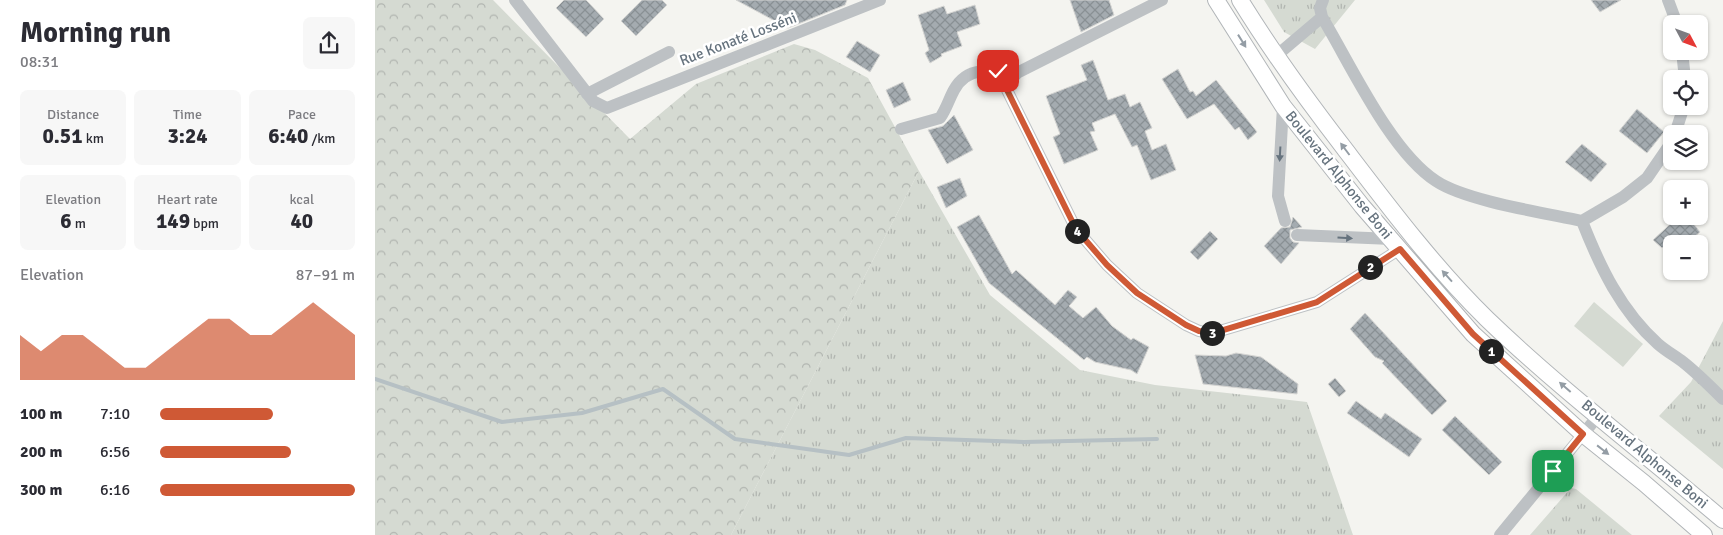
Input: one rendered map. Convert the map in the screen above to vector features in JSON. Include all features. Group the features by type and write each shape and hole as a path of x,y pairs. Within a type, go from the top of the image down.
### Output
{"main road":[{"name":"Boulevard Alphonse Boni","path":"1216,0 1283,106 1362,206 1473,334 1583,434 1645,483 1704,535"},
{"name":"Boulevard Alphonse Boni","path":"1240,0 1276,56 1377,192 1455,285 1487,319 1598,416 1723,520"}],"street":[{"path":"515,0 587,94 669,52"},
{"name":"Rue Konaté Losséni","path":"587,94 597,105 607,108 880,0"},
{"path":"1162,0 1017,72 1009,82 1007,90 1076,229 1107,265 1137,293 1199,331 1213,333 1317,302 1396,244"},
{"path":"1323,0 1320,8 1322,17 1397,144 1422,171 1437,182 1471,196 1582,221 1623,197 1647,178 1663,155"},
{"path":"1668,0 1674,15"},
{"path":"1276,56 1322,17"},
{"path":"901,129 940,118 961,80 970,73 981,70 998,71 1014,76"},
{"path":"1283,106 1278,196 1285,221"},
{"path":"1582,221 1596,256 1614,291 1632,316 1658,344 1683,362 1723,398"},
{"path":"1297,235 1396,244"},
{"path":"1500,535 1598,416"}],"green space":[{"path":"375,0 493,0 630,139 696,84 794,44 815,50 868,78 919,171 731,535 375,535"},
{"path":"1264,0 1355,0 1315,49 1284,32"},
{"path":"919,171 990,295 1080,370 1155,385 1307,402 1353,535 731,535"},
{"path":"1594,302 1643,344 1623,367 1574,326"},
{"path":"1723,321 1723,469 1659,416 1691,382"},
{"path":"1571,488 1576,489 1632,535 1530,535"}],"building":[{"path":"564,0 586,0 604,19 586,37 556,8"},
{"path":"642,0 662,0 667,5 636,36 621,21"},
{"path":"736,0 847,0 845,5 788,28"},
{"path":"1070,0 1109,0 1114,15 1081,32"},
{"path":"1591,0 1621,0 1600,12"},
{"path":"975,5 980,24 957,32 962,46 941,54 942,56 930,63 925,53 929,50 918,15 944,6 947,14"},
{"path":"857,41 880,55 870,72 846,57"},
{"path":"1093,60 1108,100 1125,94 1130,107 1140,102 1152,128 1145,131 1152,150 1166,144 1176,170 1151,180 1137,145 1132,147 1115,114 1092,123 1095,131 1090,132 1098,150 1064,164 1053,137 1060,134 1046,96 1087,80 1081,65"},
{"path":"1178,69 1190,92 1193,91 1196,96 1216,80 1257,132 1248,140 1239,127 1235,130 1214,104 1187,119 1162,79"},
{"path":"903,82 911,100 894,108 886,90"},
{"path":"1637,109 1663,131 1663,133 1647,153 1619,131"},
{"path":"954,115 973,150 947,164 928,130 943,126"},
{"path":"1582,144 1607,164 1591,182 1565,162"},
{"path":"960,178 967,196 946,208 937,187"},
{"path":"979,215 1012,274 1016,270 1055,305 1068,290 1077,297 1069,306 1083,318 1096,307 1112,326 1131,340 1133,338 1149,347 1137,374 1131,370 1095,362 1087,357 1084,360 989,283 957,227"},
{"path":"1293,217 1302,227 1290,230 1290,238 1293,242 1299,243 1281,264 1264,246 1281,228 1290,227"},
{"path":"1669,225 1694,225 1700,232 1696,235 1663,235 1662,248 1653,240"},
{"path":"1210,231 1218,239 1198,260 1190,252"},
{"path":"1365,313 1447,401 1432,415 1382,363 1384,361 1375,357 1350,329"},
{"path":"1236,353 1261,357 1298,384 1297,394 1203,384 1195,355 1226,356"},
{"path":"1335,378 1346,391 1339,397 1328,384"},
{"path":"1356,401 1381,419 1385,413 1422,439 1409,457 1347,413"},
{"path":"1455,416 1502,462 1489,475 1442,430"}],"waterway":[{"path":"375,379 502,422 582,413 663,389 735,439 849,455 906,438 1024,442 1157,439"}],"route":[{"path":"998,71 1014,76 1009,82 1007,90 1070,220 1107,265 1137,293 1186,325 1199,331 1213,333 1317,302 1400,249 1473,334 1583,434 1553,471"}]}
